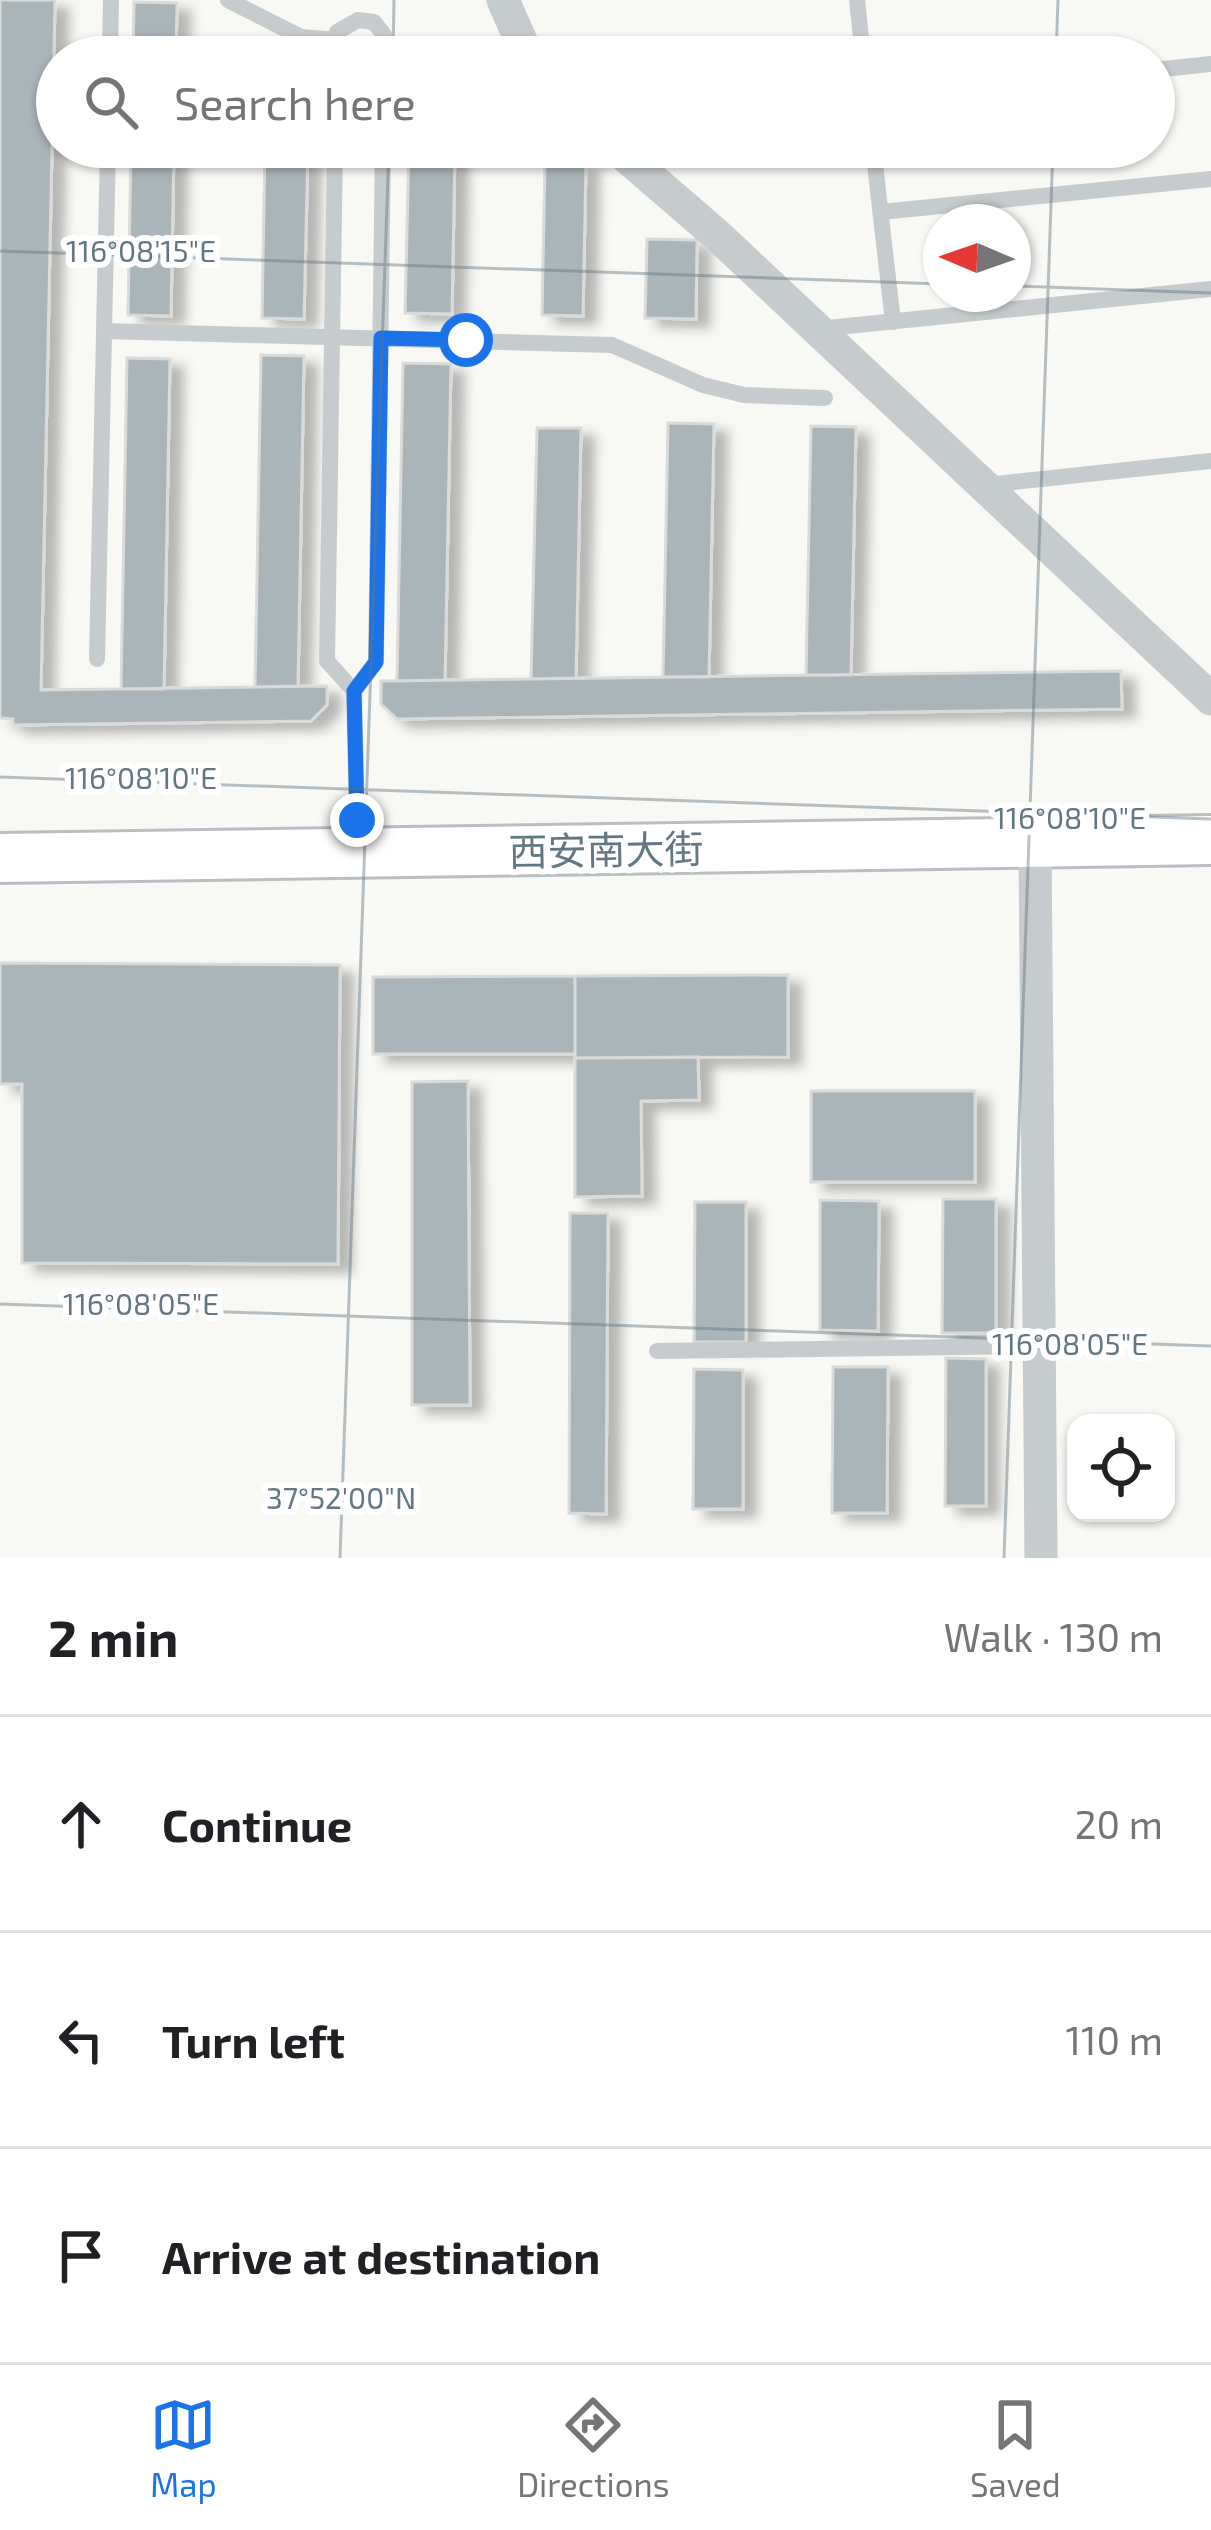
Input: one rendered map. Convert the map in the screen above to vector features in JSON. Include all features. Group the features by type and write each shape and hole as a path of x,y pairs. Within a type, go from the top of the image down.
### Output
{"main road":[{"name":"西安南大街","path":"0,826 1211,808"},
{"name":"西安南大街","path":"0,858 1211,840"}],"street":[{"path":"503,0 518,36"},
{"path":"638,168 986,485 1211,699"},
{"path":"1035,843 1041,1558"}],"lane":[{"path":"110,36 111,0"},
{"path":"228,0 299,36"},
{"path":"857,0 861,36"},
{"path":"337,36 358,20 374,22 385,36"},
{"path":"1175,68 1211,64"},
{"path":"98,658 108,168"},
{"path":"335,168 327,661 354,691"},
{"path":"357,820 354,691 376,662 383,168"},
{"path":"876,168 893,322"},
{"path":"881,212 1211,178"},
{"path":"817,329 1211,290"},
{"path":"104,332 612,345 703,385 744,395 826,398"},
{"path":"986,485 1211,461"},
{"path":"657,1351 1039,1346"}],"building":[{"path":"0,0 55,0 54,36 36,36 36,168 52,168 41,690 327,686 327,705 311,721 13,725 13,719 0,718"},
{"path":"134,2 177,3 176,36 133,36"},
{"path":"131,168 174,168 171,316 128,315"},
{"path":"265,168 308,168 304,319 262,318"},
{"path":"408,168 455,168 452,314 405,313"},
{"path":"545,168 586,168 583,316 542,315"},
{"path":"647,239 697,240 696,319 645,318"},
{"path":"261,355 304,356 298,686 255,687"},
{"path":"127,358 170,359 164,689 121,689"},
{"path":"403,363 451,364 445,680 397,681"},
{"path":"668,423 714,424 709,677 663,677"},
{"path":"811,426 856,427 851,675 806,675"},
{"path":"537,428 581,428 576,678 531,679"},
{"path":"1121,671 1122,709 397,719 381,704 381,681"},
{"path":"0,963 340,965 338,1264 22,1263 22,1084 0,1084"},
{"path":"788,975 788,1057 575,1058 575,976"},
{"path":"575,976 575,1054 373,1054 373,977"},
{"path":"698,1057 699,1100 641,1101 642,1196 575,1197 575,1058"},
{"path":"468,1081 470,1405 412,1405 412,1082"},
{"path":"811,1091 975,1091 975,1182 811,1182"},
{"path":"943,1199 996,1199 996,1333 942,1333"},
{"path":"820,1200 879,1201 878,1331 820,1330"},
{"path":"695,1202 746,1202 746,1342 694,1342"},
{"path":"570,1213 608,1213 606,1514 569,1513"},
{"path":"946,1358 986,1359 986,1506 945,1506"},
{"path":"833,1367 888,1367 887,1513 832,1513"},
{"path":"694,1369 743,1370 743,1509 693,1509"}],"route":[{"path":"357,820 354,691 376,662 381,338 466,340"}]}
